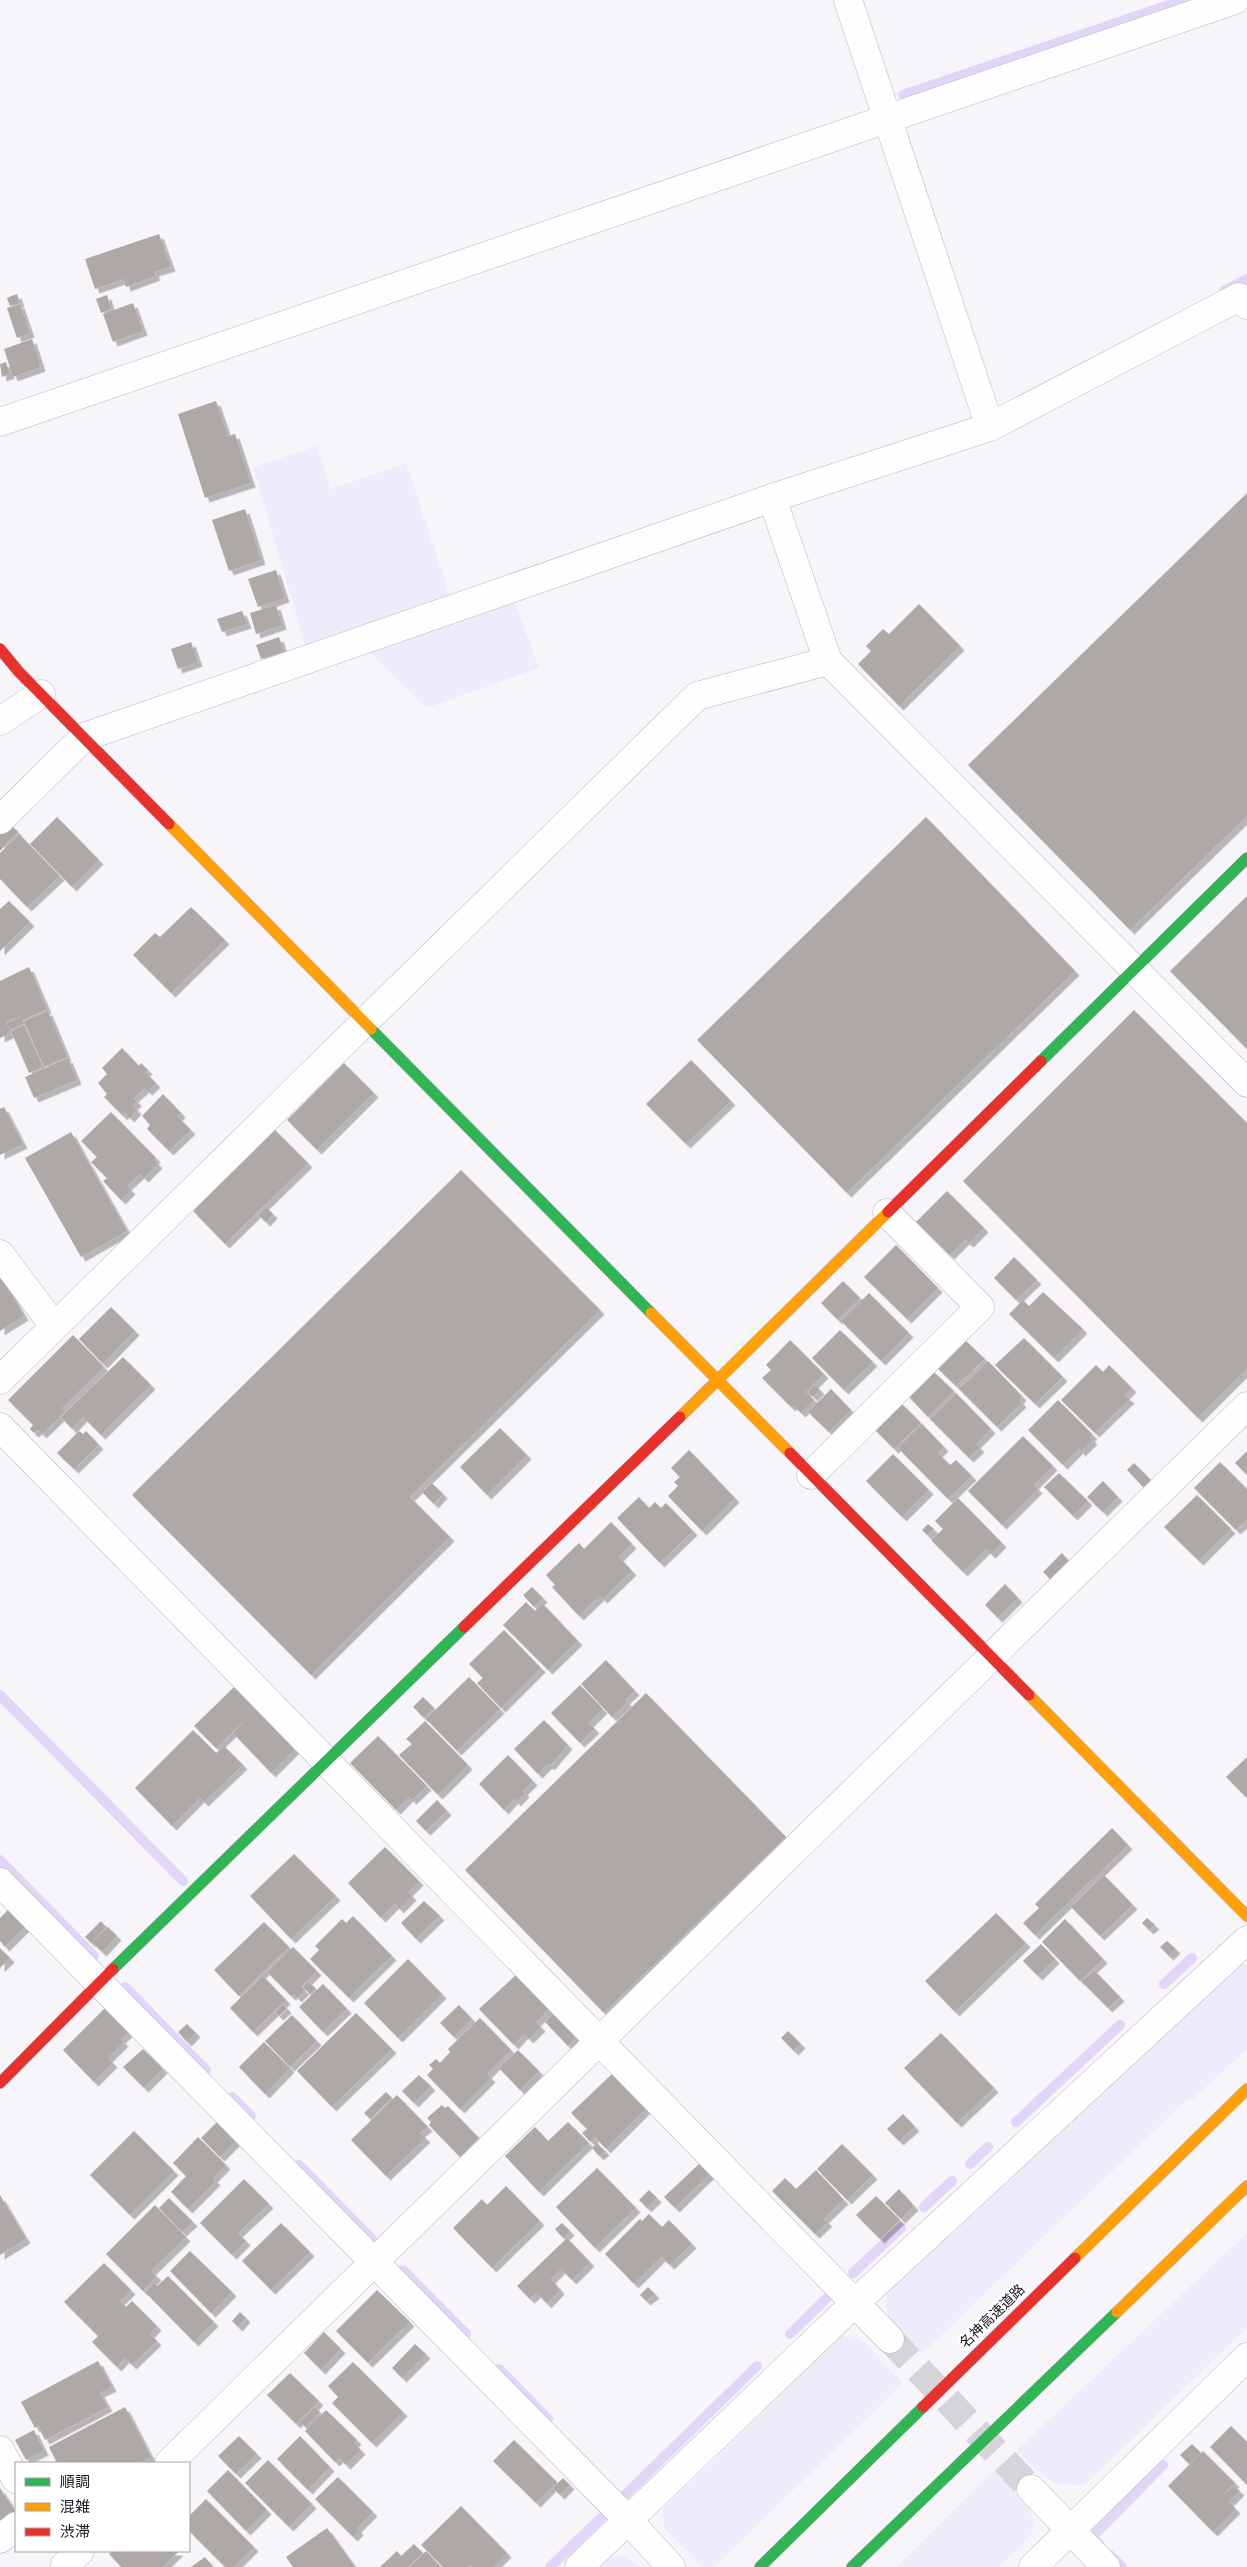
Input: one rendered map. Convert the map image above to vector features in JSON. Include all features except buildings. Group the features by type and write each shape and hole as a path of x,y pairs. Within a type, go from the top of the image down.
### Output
{"main road":[{"path":"0,649 41,694 1247,1916"},
{"path":"0,2084 99,1982 328,1762 1247,858"},
{"name":"名神高速道路","path":"760,2567 1247,2089"},
{"path":"852,2567 1247,2186"}],"street":[{"path":"848,0 990,426"},
{"path":"0,422 1236,0"},
{"path":"0,820 84,737 772,498 990,426 1244,298"},
{"path":"772,498 828,661 1247,1083"},
{"path":"0,1380 697,696 828,661"},
{"path":"0,721 41,694"},
{"path":"811,1475 980,1307 887,1213"},
{"path":"0,1254 54,1326"},
{"path":"170,2462 1247,1406"},
{"path":"0,1427 890,2339"},
{"path":"0,1882 628,2520 672,2567"},
{"path":"579,2567 855,2303 1247,1940"},
{"path":"1033,2567 1247,2357"},
{"path":"0,2450 15,2477"},
{"path":"1031,2489 1106,2567"},
{"path":"0,2539 15,2527"}],"shaded area":[{"path":"317,446 330,489 406,463 451,599 306,648 253,467"},
{"path":"513,596 539,668 427,708 364,647"},
{"path":"1239,1965 1247,1965 1247,2049 1194,2098 1182,2104 922,2354 900,2333 889,2317 886,2309 886,2300 889,2289"},
{"path":"1247,2233 1247,2328 1085,2484 1062,2484 1046,2478 1017,2450"},
{"path":"842,2336 857,2337 864,2342 903,2383 714,2567 702,2567 664,2528 663,2509"},
{"path":"994,2471 1022,2499 1032,2516 1031,2534 1021,2546 999,2567 897,2567"},
{"path":"625,2556 640,2567 600,2567 609,2558"}],"waterway":[{"path":"903,95 1184,0"},
{"path":"1224,291 1247,279"},
{"path":"0,1695 183,1881"},
{"path":"0,1860 94,1956"},
{"path":"1164,1984 1192,1958"},
{"path":"125,1987 206,2070"},
{"path":"1016,2122 1120,2025"},
{"path":"232,2097 251,2116"},
{"path":"970,2164 988,2147"},
{"path":"299,2165 372,2239"},
{"path":"924,2207 952,2181"},
{"path":"853,2273 901,2228"},
{"path":"403,2270 466,2334"},
{"path":"790,2334 830,2295"},
{"path":"625,2495 757,2366"},
{"path":"499,2369 548,2419"},
{"path":"1100,2545 1092,2537 1163,2465"},
{"path":"550,2567 603,2516"},
{"path":"1110,2555 1122,2567"}],"tunnel":[{"path":"890,2339 1031,2489"}],"traffic: fast":[{"path":"1041,1061 1247,858"},
{"path":"371,1029 651,1313"},
{"path":"113,1969 464,1627"},
{"path":"852,2567 1117,2312"},
{"path":"760,2567 923,2407"}],"traffic: slow":[{"path":"169,824 371,1029"},
{"path":"680,1417 888,1212"},
{"path":"651,1313 790,1453"},
{"path":"1029,1695 1247,1916"},
{"path":"1075,2258 1247,2089"},
{"path":"1117,2312 1247,2186"}],"traffic: jam":[{"path":"0,649 19,672 169,824"},
{"path":"888,1212 1041,1061"},
{"path":"464,1627 680,1417"},
{"path":"790,1453 1029,1695"},
{"path":"0,2083 113,1969"},
{"path":"923,2407 1075,2258"}]}
